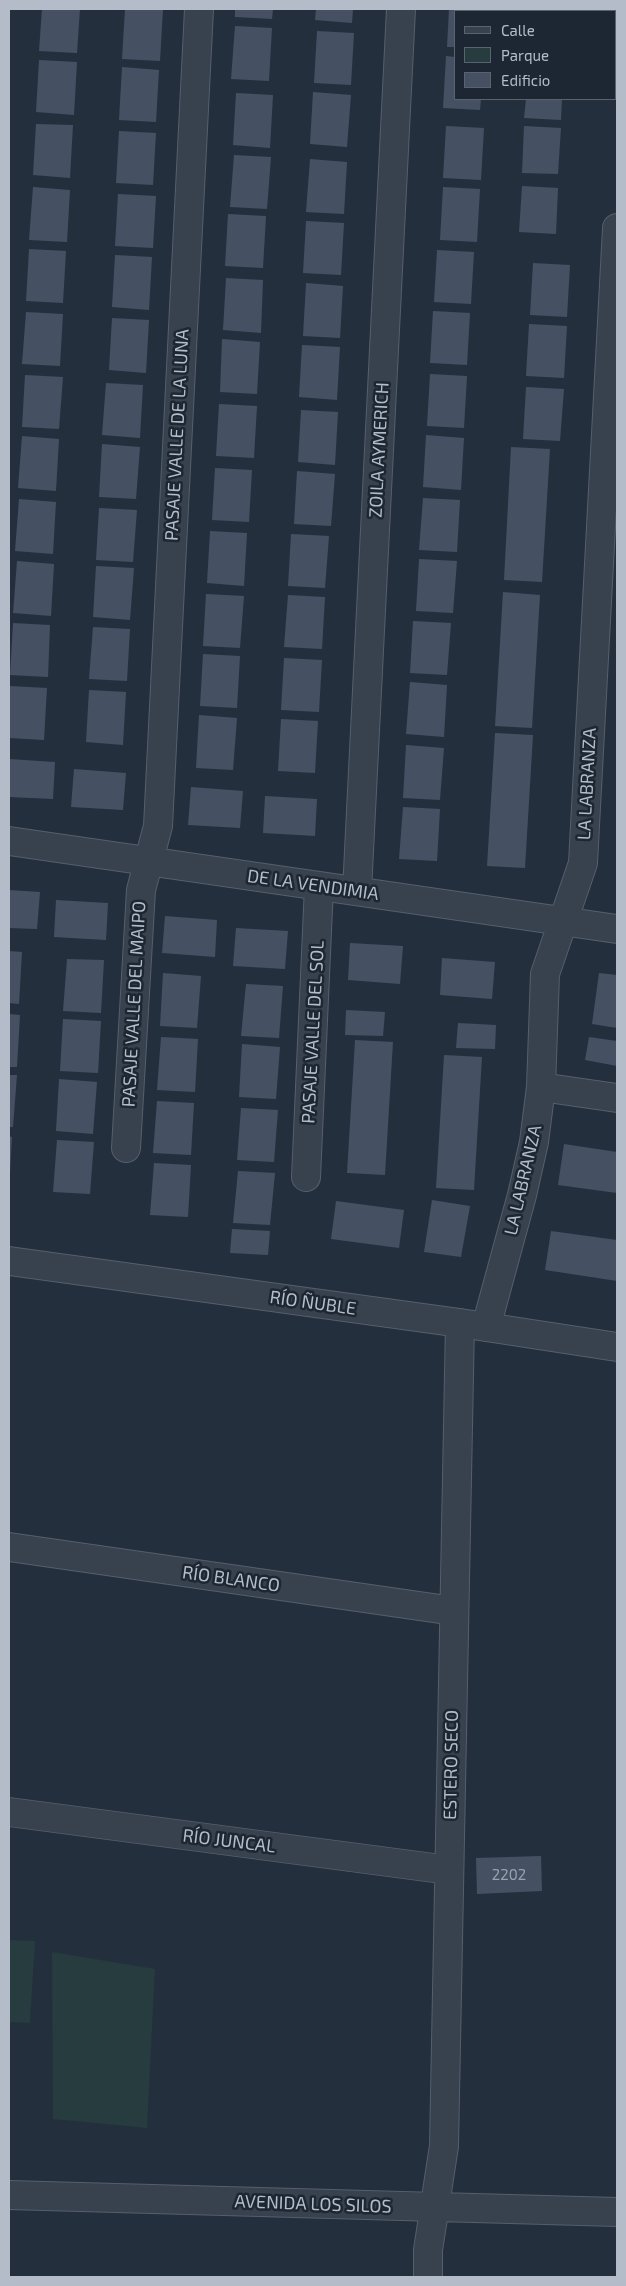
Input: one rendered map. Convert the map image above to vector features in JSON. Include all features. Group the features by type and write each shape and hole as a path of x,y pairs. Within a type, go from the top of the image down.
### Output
{"street":[{"name":"PASAJE VALLE DE LA LUNA","path":"148,861 158,826 199,9"},
{"name":"ZOILA AYMERICH","path":"357,891 401,9"},
{"name":"LA LABRANZA","path":"486,1327 522,1195 534,1142 541,1087 545,974 583,863 617,228"},
{"name":"DE LA VENDIMIA","path":"9,841 617,929"},
{"name":"PASAJE VALLE DEL MAIPO","path":"126,1148 140,902 148,861"},
{"name":"PASAJE VALLE DEL SOL","path":"306,1177 319,886"},
{"path":"541,1087 617,1098"},
{"name":"RÍO ÑUBLE","path":"9,1261 460,1323 617,1347"},
{"name":"ESTERO SECO","path":"428,2277 428,2250 444,2146 460,1323"},
{"name":"RÍO BLANCO","path":"9,1547 454,1611"},
{"name":"RÍO JUNCAL","path":"9,1812 449,1870"},
{"name":"AVENIDA LOS SILOS","path":"9,2195 617,2212"}],"green space":[{"path":"9,1940 35,1941 30,2023 9,2022"},
{"path":"52,1952 155,1969 147,2128 53,2119"}],"building":[{"path":"42,9 80,9 77,53 39,51"},
{"path":"125,9 163,9 160,61 122,59"},
{"path":"235,9 273,9 272,19 235,17"},
{"path":"316,9 353,9 352,23 315,20"},
{"path":"449,9 487,9 454,10 454,47 447,47"},
{"path":"235,26 272,28 269,81 231,79"},
{"path":"317,31 354,33 351,85 314,83"},
{"path":"446,56 454,57 454,100 481,100 480,110 443,108"},
{"path":"39,60 77,62 74,115 36,112"},
{"path":"122,67 159,70 156,122 119,120"},
{"path":"313,92 351,95 347,147 310,144"},
{"path":"236,93 273,95 270,148 233,145"},
{"path":"526,100 562,100 561,120 524,118"},
{"path":"36,124 73,125 70,178 33,175"},
{"path":"446,126 484,128 481,180 443,178"},
{"path":"524,126 561,128 558,174 522,173"},
{"path":"119,131 156,133 153,185 116,183"},
{"path":"234,155 271,157 267,209 230,207"},
{"path":"310,159 347,162 344,214 306,212"},
{"path":"522,186 558,188 556,234 519,232"},
{"path":"33,187 70,190 67,242 29,240"},
{"path":"443,187 480,189 477,242 440,240"},
{"path":"118,194 156,196 153,248 115,246"},
{"path":"228,214 266,216 263,268 225,266"},
{"path":"306,221 344,223 341,275 303,273"},
{"path":"29,249 66,251 63,303 26,301"},
{"path":"437,250 474,252 471,304 434,302"},
{"path":"115,255 152,257 149,310 112,307"},
{"path":"533,263 570,265 567,317 530,315"},
{"path":"226,278 263,280 261,333 223,330"},
{"path":"306,283 343,286 340,338 303,336"},
{"path":"433,311 470,313 467,365 430,363"},
{"path":"26,312 63,314 60,366 22,364"},
{"path":"112,318 149,320 146,373 109,370"},
{"path":"529,324 567,326 564,378 526,376"},
{"path":"222,339 260,342 257,394 220,392"},
{"path":"302,345 340,347 337,400 299,397"},
{"path":"430,374 467,376 464,428 427,426"},
{"path":"25,375 63,377 59,429 22,427"},
{"path":"106,383 143,385 140,438 102,435"},
{"path":"526,387 564,389 560,441 523,439"},
{"path":"219,404 257,406 254,458 216,456"},
{"path":"301,410 338,412 335,465 298,462"},
{"path":"426,435 464,438 461,490 423,487"},
{"path":"22,436 59,439 56,491 18,488"},
{"path":"102,444 140,447 136,499 99,497"},
{"path":"511,447 550,449 542,582 504,580"},
{"path":"215,468 252,470 249,522 212,520"},
{"path":"297,471 335,474 331,526 294,524"},
{"path":"423,498 460,500 457,552 419,550"},
{"path":"19,499 56,502 53,554 15,551"},
{"path":"99,508 137,510 133,562 96,560"},
{"path":"210,531 247,533 244,586 207,583"},
{"path":"291,534 329,536 325,588 288,586"},
{"path":"419,559 457,561 453,613 416,611"},
{"path":"17,561 54,564 51,616 13,613"},
{"path":"96,566 134,568 130,620 93,617"},
{"path":"503,592 540,595 532,728 495,726"},
{"path":"206,594 244,596 240,648 203,646"},
{"path":"288,595 325,597 322,649 284,647"},
{"path":"413,621 451,623 447,675 410,673"},
{"path":"13,623 50,625 48,677 10,675"},
{"path":"93,627 130,629 127,681 89,679"},
{"path":"203,654 240,656 237,708 200,706"},
{"path":"284,658 322,660 319,712 281,710"},
{"path":"410,682 447,685 444,737 406,734"},
{"path":"10,686 47,688 44,740 9,738"},
{"path":"89,690 126,692 123,745 86,742"},
{"path":"199,715 237,718 233,770 196,768"},
{"path":"281,719 318,721 315,773 278,771"},
{"path":"495,733 533,735 525,868 487,866"},
{"path":"406,745 444,748 440,800 403,798"},
{"path":"9,759 55,762 53,799 9,797"},
{"path":"74,769 126,773 123,810 71,807"},
{"path":"191,787 243,791 240,828 188,825"},
{"path":"265,796 317,799 315,836 263,833"},
{"path":"403,807 440,809 437,861 399,859"},
{"path":"9,890 40,892 37,929 9,928"},
{"path":"56,900 108,903 106,940 54,937"},
{"path":"165,916 217,920 215,957 162,953"},
{"path":"236,928 288,931 285,969 233,966"},
{"path":"350,943 403,946 400,984 348,980"},
{"path":"9,951 22,952 19,1004 9,1003"},
{"path":"442,958 495,962 492,999 440,995"},
{"path":"67,959 104,960 101,1013 63,1011"},
{"path":"163,973 201,976 197,1028 160,1026"},
{"path":"599,973 617,975 617,1028 592,1024"},
{"path":"246,984 283,986 279,1038 241,1036"},
{"path":"346,1010 385,1012 383,1036 345,1035"},
{"path":"9,1014 20,1015 17,1067 9,1067"},
{"path":"63,1019 101,1021 98,1073 60,1071"},
{"path":"458,1023 496,1025 495,1049 456,1048"},
{"path":"161,1037 198,1039 195,1092 157,1090"},
{"path":"589,1037 617,1041 617,1066 585,1060"},
{"path":"355,1040 393,1042 385,1175 347,1173"},
{"path":"242,1044 280,1047 276,1099 239,1097"},
{"path":"444,1055 482,1057 474,1190 436,1188"},
{"path":"9,1075 17,1075 13,1127 9,1127"},
{"path":"59,1079 97,1082 93,1134 56,1131"},
{"path":"157,1101 194,1103 191,1155 153,1153"},
{"path":"241,1108 278,1110 274,1162 237,1160"},
{"path":"9,1136 12,1137 10,1173 9,1172"},
{"path":"57,1140 94,1142 90,1194 53,1192"},
{"path":"564,1144 617,1152 617,1193 558,1185"},
{"path":"154,1163 191,1165 188,1217 150,1215"},
{"path":"238,1171 275,1173 270,1225 233,1223"},
{"path":"432,1200 470,1206 461,1257 424,1252"},
{"path":"336,1201 404,1210 399,1248 331,1239"},
{"path":"232,1229 270,1231 268,1255 230,1253"},
{"path":"551,1231 617,1240 617,1281 545,1270"},
{"path":"541,1856 542,1891 477,1894 476,1858"}]}
